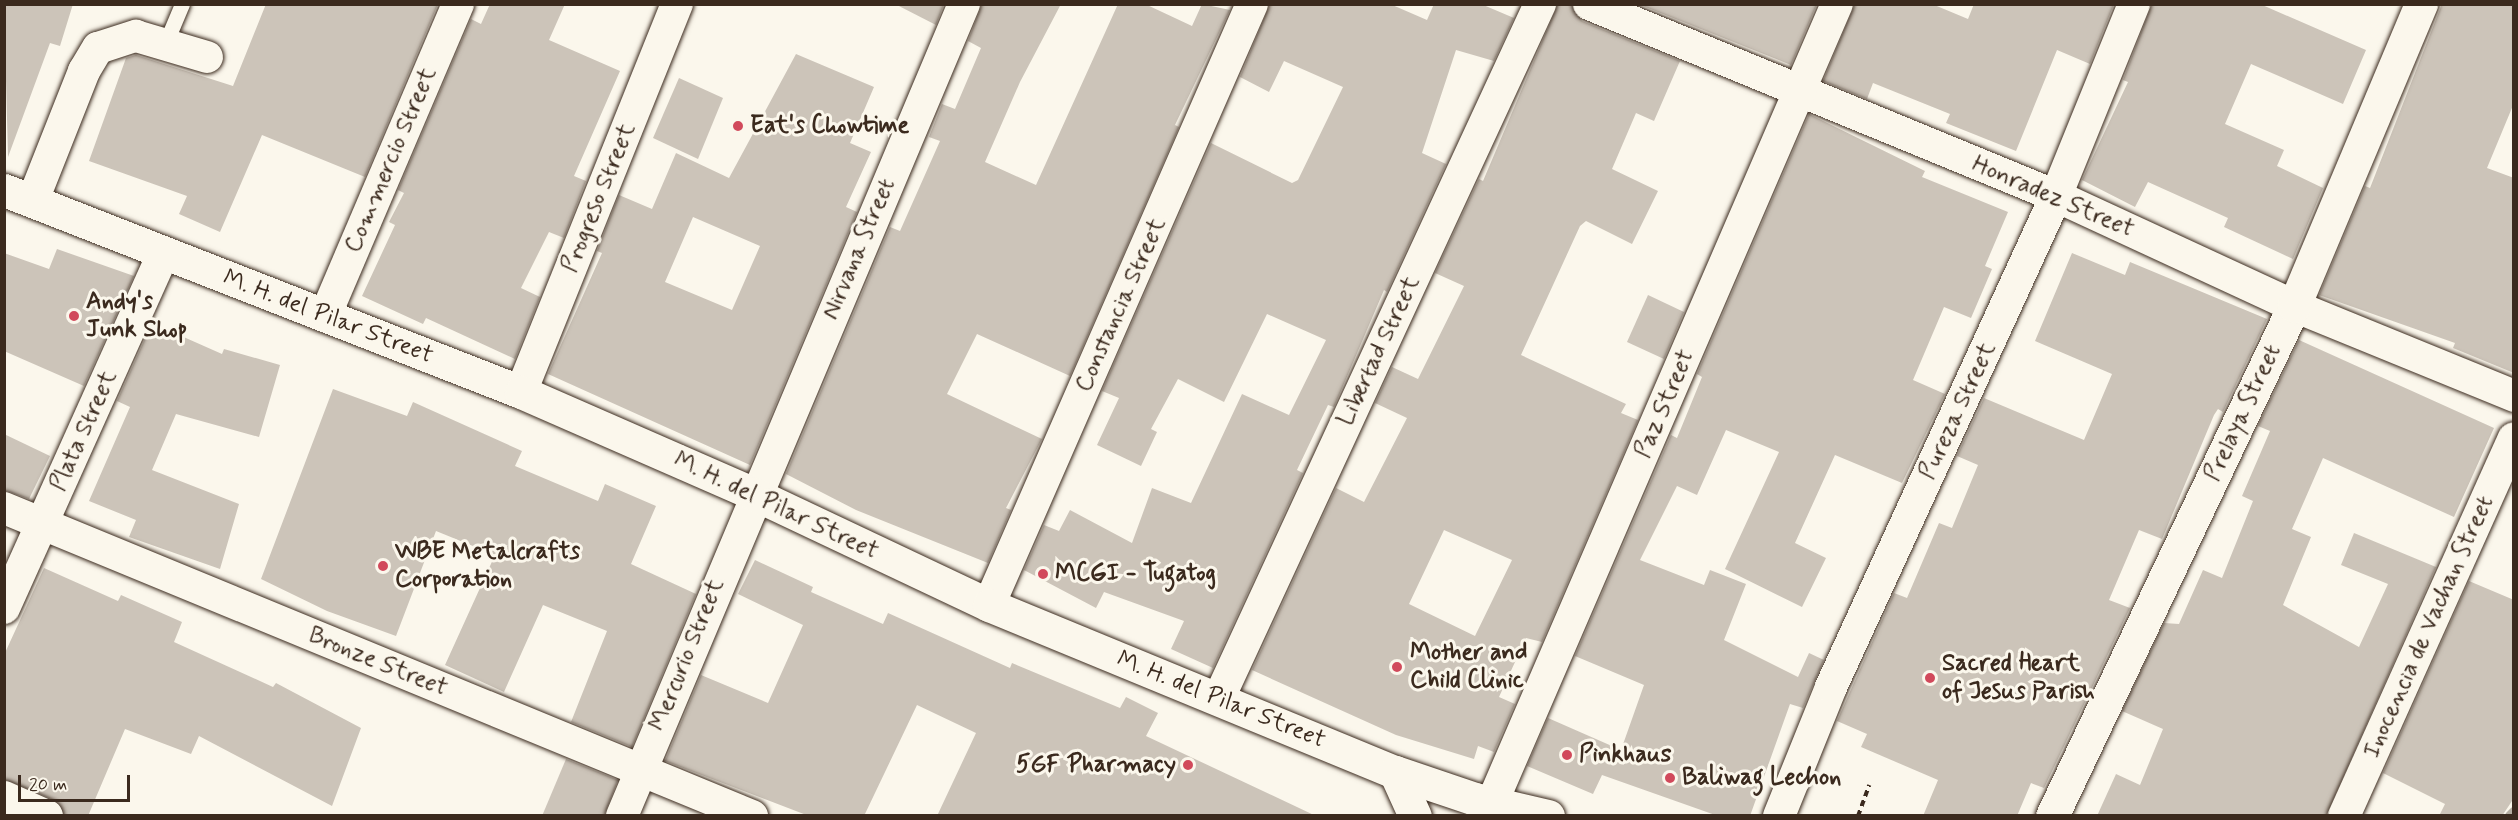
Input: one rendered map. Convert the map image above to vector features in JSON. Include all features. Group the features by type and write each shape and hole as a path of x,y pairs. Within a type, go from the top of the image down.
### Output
{"main road":[{"name":"Prelaya Street","path":"2052,816 2294,306 2421,4"},
{"name":"M. H. del Pilar Street","path":"19,195 163,254 521,392 754,494 989,605 1219,698 1474,806 1548,816"},
{"path":"1395,772 1415,816"}],"street":[{"name":"Commercio Street","path":"325,316 458,4"},
{"name":"Progreso Street","path":"521,392 677,4"},
{"name":"Nirvana Street","path":"754,494 964,4"},
{"name":"Constancia Street","path":"989,605 1252,4"},
{"name":"Libertad Street","path":"1219,698 1540,4"},
{"name":"Honradez Street","path":"1589,4 1800,94 2056,196 2294,306 2514,396"},
{"name":"Paz Street","path":"1474,806 1800,94 1837,4"},
{"name":"Pureza Street","path":"1779,816 1832,687 2056,196 2134,4"},
{"path":"19,195 84,70 98,48 136,36 166,42 207,57"},
{"name":"Plata Street","path":"4,608 163,254"},
{"name":"Inocencia de Vachan Street","path":"2344,816 2514,438"},
{"name":"Mercurio Street","path":"622,816 754,494"},
{"name":"Bronze Street","path":"4,508 752,816"},
{"path":"4,798 48,816"}],"lane":[{"path":"166,42 182,4"}],"path":[{"path":"1858,816 1869,785"}],"building":[{"path":"4,4 73,4 60,46 50,43 8,157"},
{"path":"266,4 438,4 365,177 262,135 220,232 179,214 187,196 89,161 126,58 136,55 233,86"},
{"path":"490,4 565,4 549,40 620,71 574,176 586,181 564,238 549,232 521,288 540,297 515,359 426,318 423,324 362,296 395,225 389,222 404,193 398,190 471,19 481,24"},
{"path":"895,4 944,4 936,25"},
{"path":"982,4 1061,4 1020,82 985,162 1036,185 1118,4 1145,4 1192,26 1202,4 1230,10 1175,125 1179,127 1070,376 977,334 947,394 1042,439 1006,508 1011,510 988,563 856,510 786,474 890,227 900,231 940,141 929,137 942,104 955,109 981,48 968,41"},
{"path":"1270,4 1390,4 1427,20 1434,4 1481,4 1514,18 1494,61 1456,50 1422,153 1446,164 1387,292 1384,290 1334,407 1328,405 1297,470 1303,473 1213,668 1171,649 1184,621 1104,592 1096,608 1024,570 1044,525 1059,531 1070,510 1132,543 1152,488 1191,503 1242,394 1289,415 1326,340 1267,314 1224,402 1178,379 1151,429 1157,432 1141,466 1097,445 1119,398 1102,391 1211,143 1292,183 1298,180 1343,87 1284,61 1269,92 1240,77"},
{"path":"1558,4 1571,4 1582,21 1680,61 1654,121 1636,113 1612,169 1658,191 1632,244 1586,221 1580,226 1521,355 1626,404 1621,413 1638,420 1542,642 1526,638 1499,697 1515,704 1494,752 1478,746 1474,759 1396,735 1252,670 1336,488 1364,502 1407,418 1375,403 1392,367 1418,379 1464,286 1435,273 1479,179 1483,181","holes":["1444,530 1512,560 1475,636 1409,604"]},
{"path":"1638,4 1817,4 1791,65"},
{"path":"1855,4 1932,4 1968,19 1974,4 2114,4 2090,64 2057,50 2016,151 1946,123 1950,114 1873,83 1867,99 1823,81"},
{"path":"2152,4 2260,4 2366,50 2343,104 2251,64 2225,124 2284,150 2277,166 2323,188 2293,259 2224,227 2228,218 2148,182 2135,207 2082,180 2128,82 2123,80"},
{"path":"2442,4 2514,4 2514,103 2487,168 2514,178 2514,373 2453,348 2455,343 2319,295 2365,186 2370,188"},
{"path":"796,54 874,87 850,143 871,152 846,207 857,212 750,465 548,374 602,253 597,251 619,195 652,209 676,153 729,178","holes":["693,217 760,246 732,310 665,282"]},
{"path":"679,78 723,98 698,159 653,138"},
{"path":"1809,114 1925,171 1922,177 2008,212 1985,266 1992,269 1971,318 1944,307 1913,380 1945,394 1902,483 1835,455 1795,543 1826,558 1802,607 1725,569 1779,452 1726,430 1697,495 1677,486 1640,560 1704,585 1710,570 1746,584 1724,640 1798,677 1809,653 1824,660 1803,708 1790,704 1750,816 1718,816 1602,775 1593,794 1527,766 1548,718 1621,750 1644,685 1575,656 1671,435 1677,438 1702,377 1697,374"},
{"name":"Andy's Junk Shop","path":"57,249 134,276 84,386 4,351 4,253 49,269"},
{"path":"2072,253 2125,275 2130,262 2267,319 2223,412 2218,409 2214,415 2162,539 2139,530 2109,600 2130,608 2044,788 2031,783 2017,816 1923,816 1938,780 1861,747 1867,734 1837,721 1894,593 1907,598 1939,523 1952,528 1978,465 1957,456 1984,398 2084,440 2112,374 2035,341"},
{"path":"1648,295 1684,312 1664,359 1627,342"},
{"path":"152,323 222,354 224,349 280,365 259,437 176,414 152,470 239,504 220,569 129,537 136,520 89,501 130,407 117,401"},
{"path":"2299,340 2494,428 2454,517 2323,458 2292,529 2311,537 2283,605 2359,647 2388,584 2341,565 2354,533 2436,567 2326,816 2097,816 2116,774 2140,785 2163,729 2122,711 2164,623 2179,624 2203,570 2222,578 2253,501 2242,496 2270,431 2258,426"},
{"path":"333,389 407,416 413,402 522,451 515,466 598,501 605,484 656,506 631,564 696,594 632,747 571,722 607,631 543,605 504,692 445,665 495,555 436,531 396,636 327,611 261,579"},
{"path":"4,434 50,456 29,499 4,490"},
{"path":"755,560 813,587 811,592 883,624 888,613 1010,668 1012,663 1120,708 1126,697 1158,713 1146,736 1316,816 937,816 976,733 917,705 864,816 809,816 665,761 701,675 768,703 803,625 738,594"},
{"path":"44,568 118,601 121,595 182,622 174,642 273,687 276,683 361,728 332,806 199,736 191,754 125,729 88,816 65,816 54,800 4,779 4,655"},
{"path":"2469,581 2514,600 2514,798 2502,816 2439,816 2445,804 2383,773"},
{"path":"566,759 618,780 604,816 542,816"}],"waterway":[{"path":"2510,816 2514,812"}],"place":[{"name":"Eat's Chowtime","path":"738,126"},
{"name":"Andy's Junk Shop","path":"74,316"},
{"name":"WBE Metalcrafts Corporation","path":"383,566"},
{"name":"MCGI - Tugatog","path":"1043,574"},
{"name":"Mother and Child Clinic","path":"1397,667"},
{"name":"Sacred Heart of Jesus Parish","path":"1930,678"},
{"name":"Pinkhaus","path":"1567,755"},
{"name":"5GF Pharmacy","path":"1188,765"},
{"name":"Baliwag Lechon","path":"1670,778"}]}
